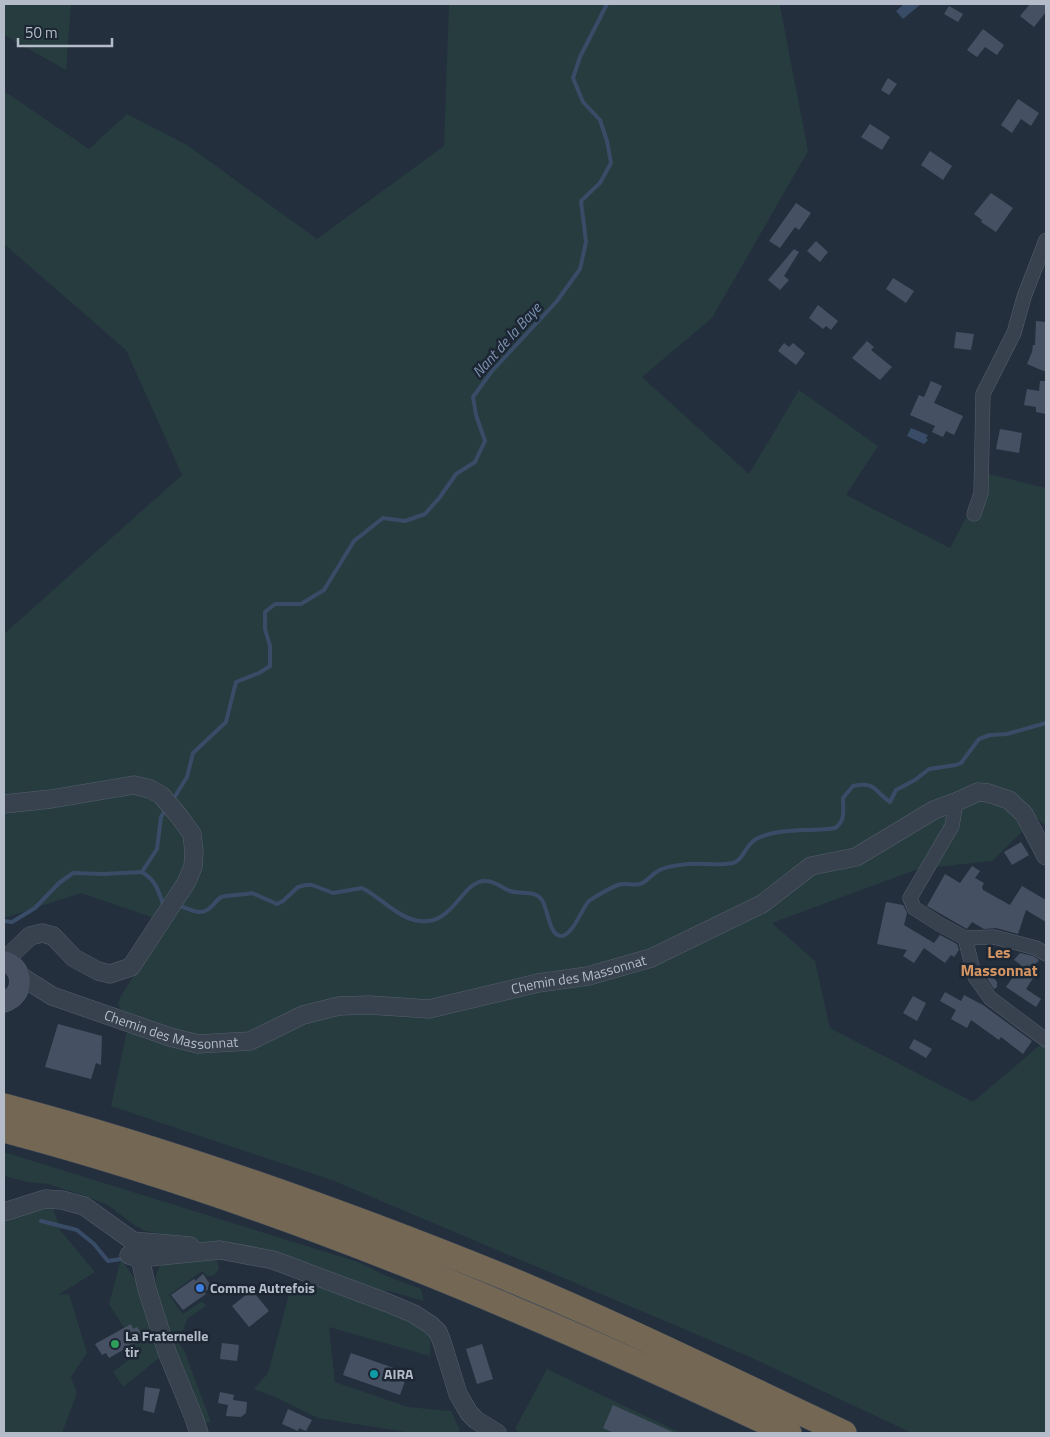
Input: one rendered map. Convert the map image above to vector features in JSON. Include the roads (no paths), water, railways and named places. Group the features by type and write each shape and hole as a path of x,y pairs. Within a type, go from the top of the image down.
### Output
{"highway":[{"path":"4,1106 92,1130 162,1152 303,1199 376,1226 521,1285 665,1349 844,1433"},
{"path":"4,1130 163,1177 369,1249 554,1326 789,1433"}],"main road":[{"path":"8,1000 20,987 11,966"}],"street":[{"path":"974,514 982,493 983,394 1014,333 1024,298 1046,240"},
{"path":"4,804 51,799 134,785 150,789 161,795 180,816 192,834 194,852 193,866 186,883 131,967 110,974 98,972 74,958 54,936 42,933 30,936 21,944 11,966"},
{"name":"Chemin des Massonnat","path":"11,966 52,996 170,1037 198,1044 250,1041 303,1014 339,1006 369,1005 429,1009 538,983 588,976 651,958 762,904 811,866 856,857 934,810 978,792 988,793 1009,800 1024,814 1046,856"},
{"path":"956,802 952,826 910,898 914,908 966,938 994,937 1036,948 1046,954"},
{"path":"966,938 975,977 990,998 1046,1040"},
{"name":"Chemin des Massonnat","path":"8,1000 52,996"},
{"path":"4,1212 45,1198 84,1206 102,1218 134,1251 167,1352 196,1425 203,1433"},
{"path":"134,1251 220,1250 272,1260 388,1303 423,1319 438,1332 463,1404 476,1420 497,1433"}],"water":[{"path":"904,4 921,4 903,19 896,11"},
{"path":"911,428 928,435 926,438 928,440 924,444 907,436"}],"waterway":[{"name":"Nant de la Baye","path":"172,801 187,777 193,753 226,722 236,682 259,673 270,666 270,646 265,629 265,612 275,604 301,604 324,590 354,541 383,518 405,521 425,514 456,474 475,462 485,441 476,415 473,397 492,371 557,301 580,269 586,242 581,201 600,183 611,163 607,141 600,120 583,102 573,78 580,57 607,4"},
{"path":"176,906 203,912 209,909 221,897 252,893 277,904 298,887 312,885 333,893 362,888 407,918 428,921 448,912 469,888 477,883 486,881 493,882 510,891 531,893 539,897 544,904 553,931 560,936 573,928 588,902 615,886 621,884 640,884 658,871 672,866 733,863 740,859 752,842 765,835 785,831 835,828 842,819 843,798 853,786 871,786 890,802 896,790 915,780 929,769 961,763 979,739 990,735 1007,734 1046,723"},
{"name":"Nant de la Baye","path":"4,921 12,922 35,908 59,883 73,873 142,872 157,849 161,817 166,809"},
{"path":"142,872 158,889 165,906"},
{"path":"41,1221 77,1230 94,1244 108,1261 121,1259"}],"place":[{"name":"Comme Autrefois","path":"200,1288"},
{"name":"La Fraternelle tir","path":"115,1344"},
{"name":"AIRA","path":"374,1374"}],"district":[{"name":"Les Massonnat","path":"999,961"}]}
